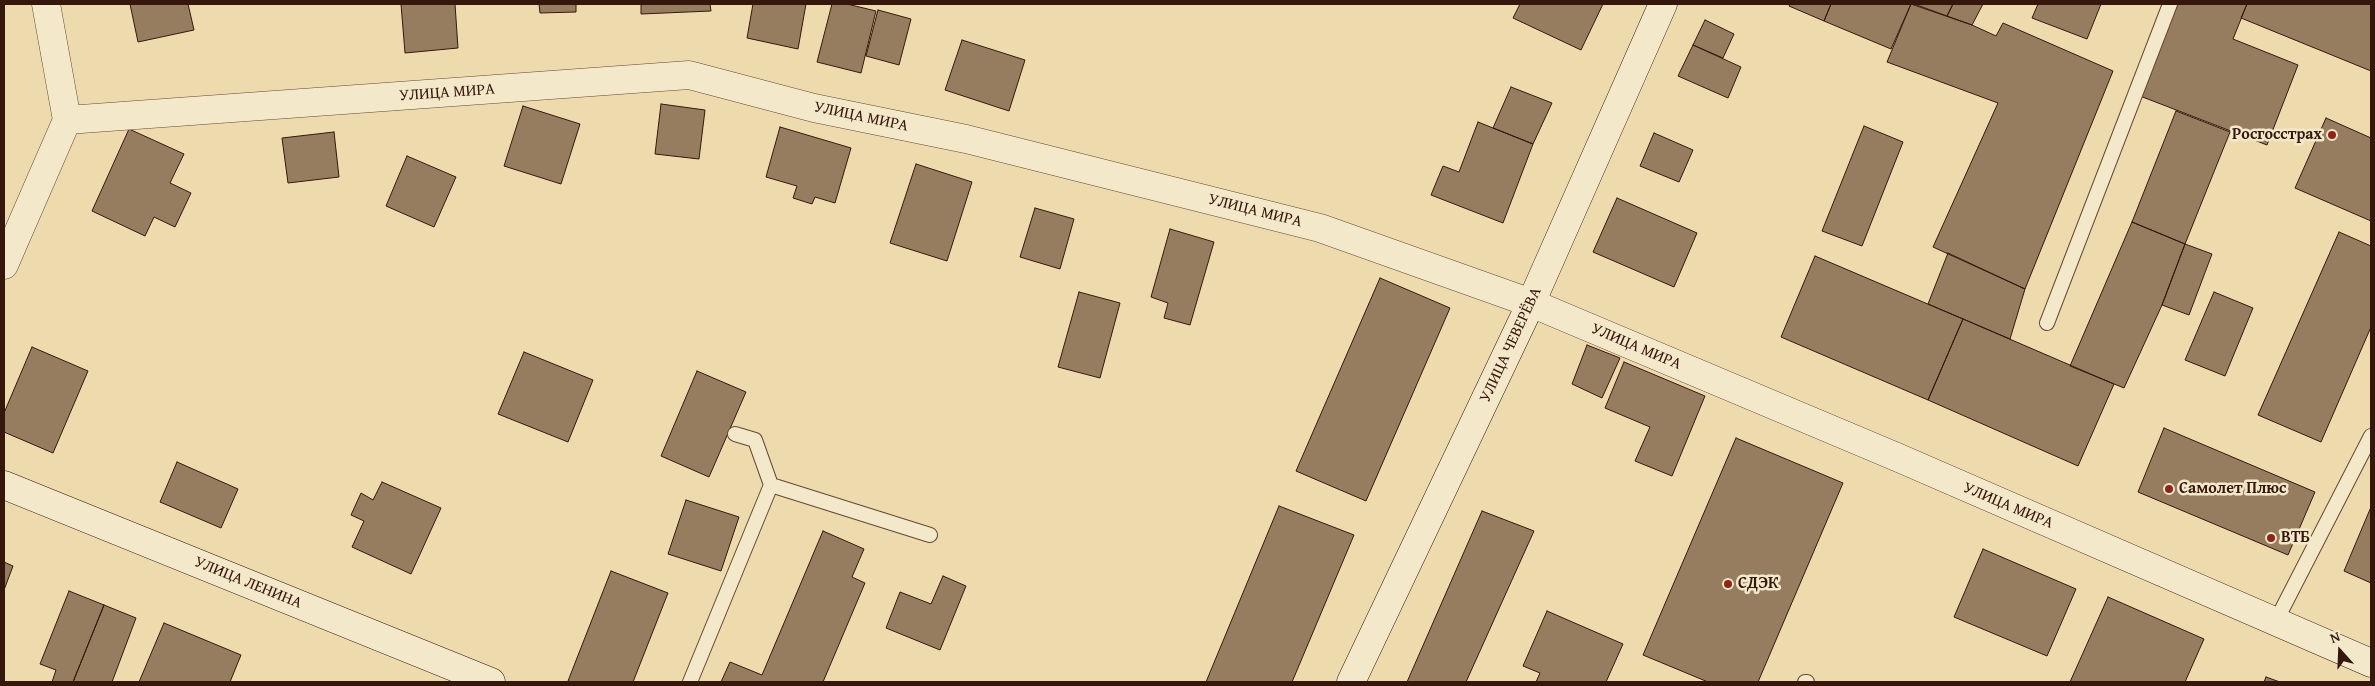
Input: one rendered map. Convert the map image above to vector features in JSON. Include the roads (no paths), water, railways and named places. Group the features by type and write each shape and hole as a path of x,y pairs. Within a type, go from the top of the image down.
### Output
{"street":[{"path":"4,265 67,120 46,4"},
{"name":"УЛИЦА ЧЕВЕРЁВА","path":"1352,682 1531,303 1663,4"},
{"name":"УЛИЦА МИРА","path":"67,120 690,75 814,108 966,139 1320,228 1531,303 2371,663"},
{"name":"УЛИЦА ЛЕНИНА","path":"4,485 491,682"}],"lane":[{"path":"2048,323 2170,4"},
{"path":"690,682 771,485 755,440 735,434"},
{"path":"2276,621 2371,436"},
{"path":"771,485 930,535"}],"place":[{"name":"Росгосстрах","path":"2332,135"},
{"name":"Самолет Плюс","path":"2169,489"},
{"name":"ВТБ","path":"2271,538"},
{"name":"СДЭК","path":"1728,584"}]}
